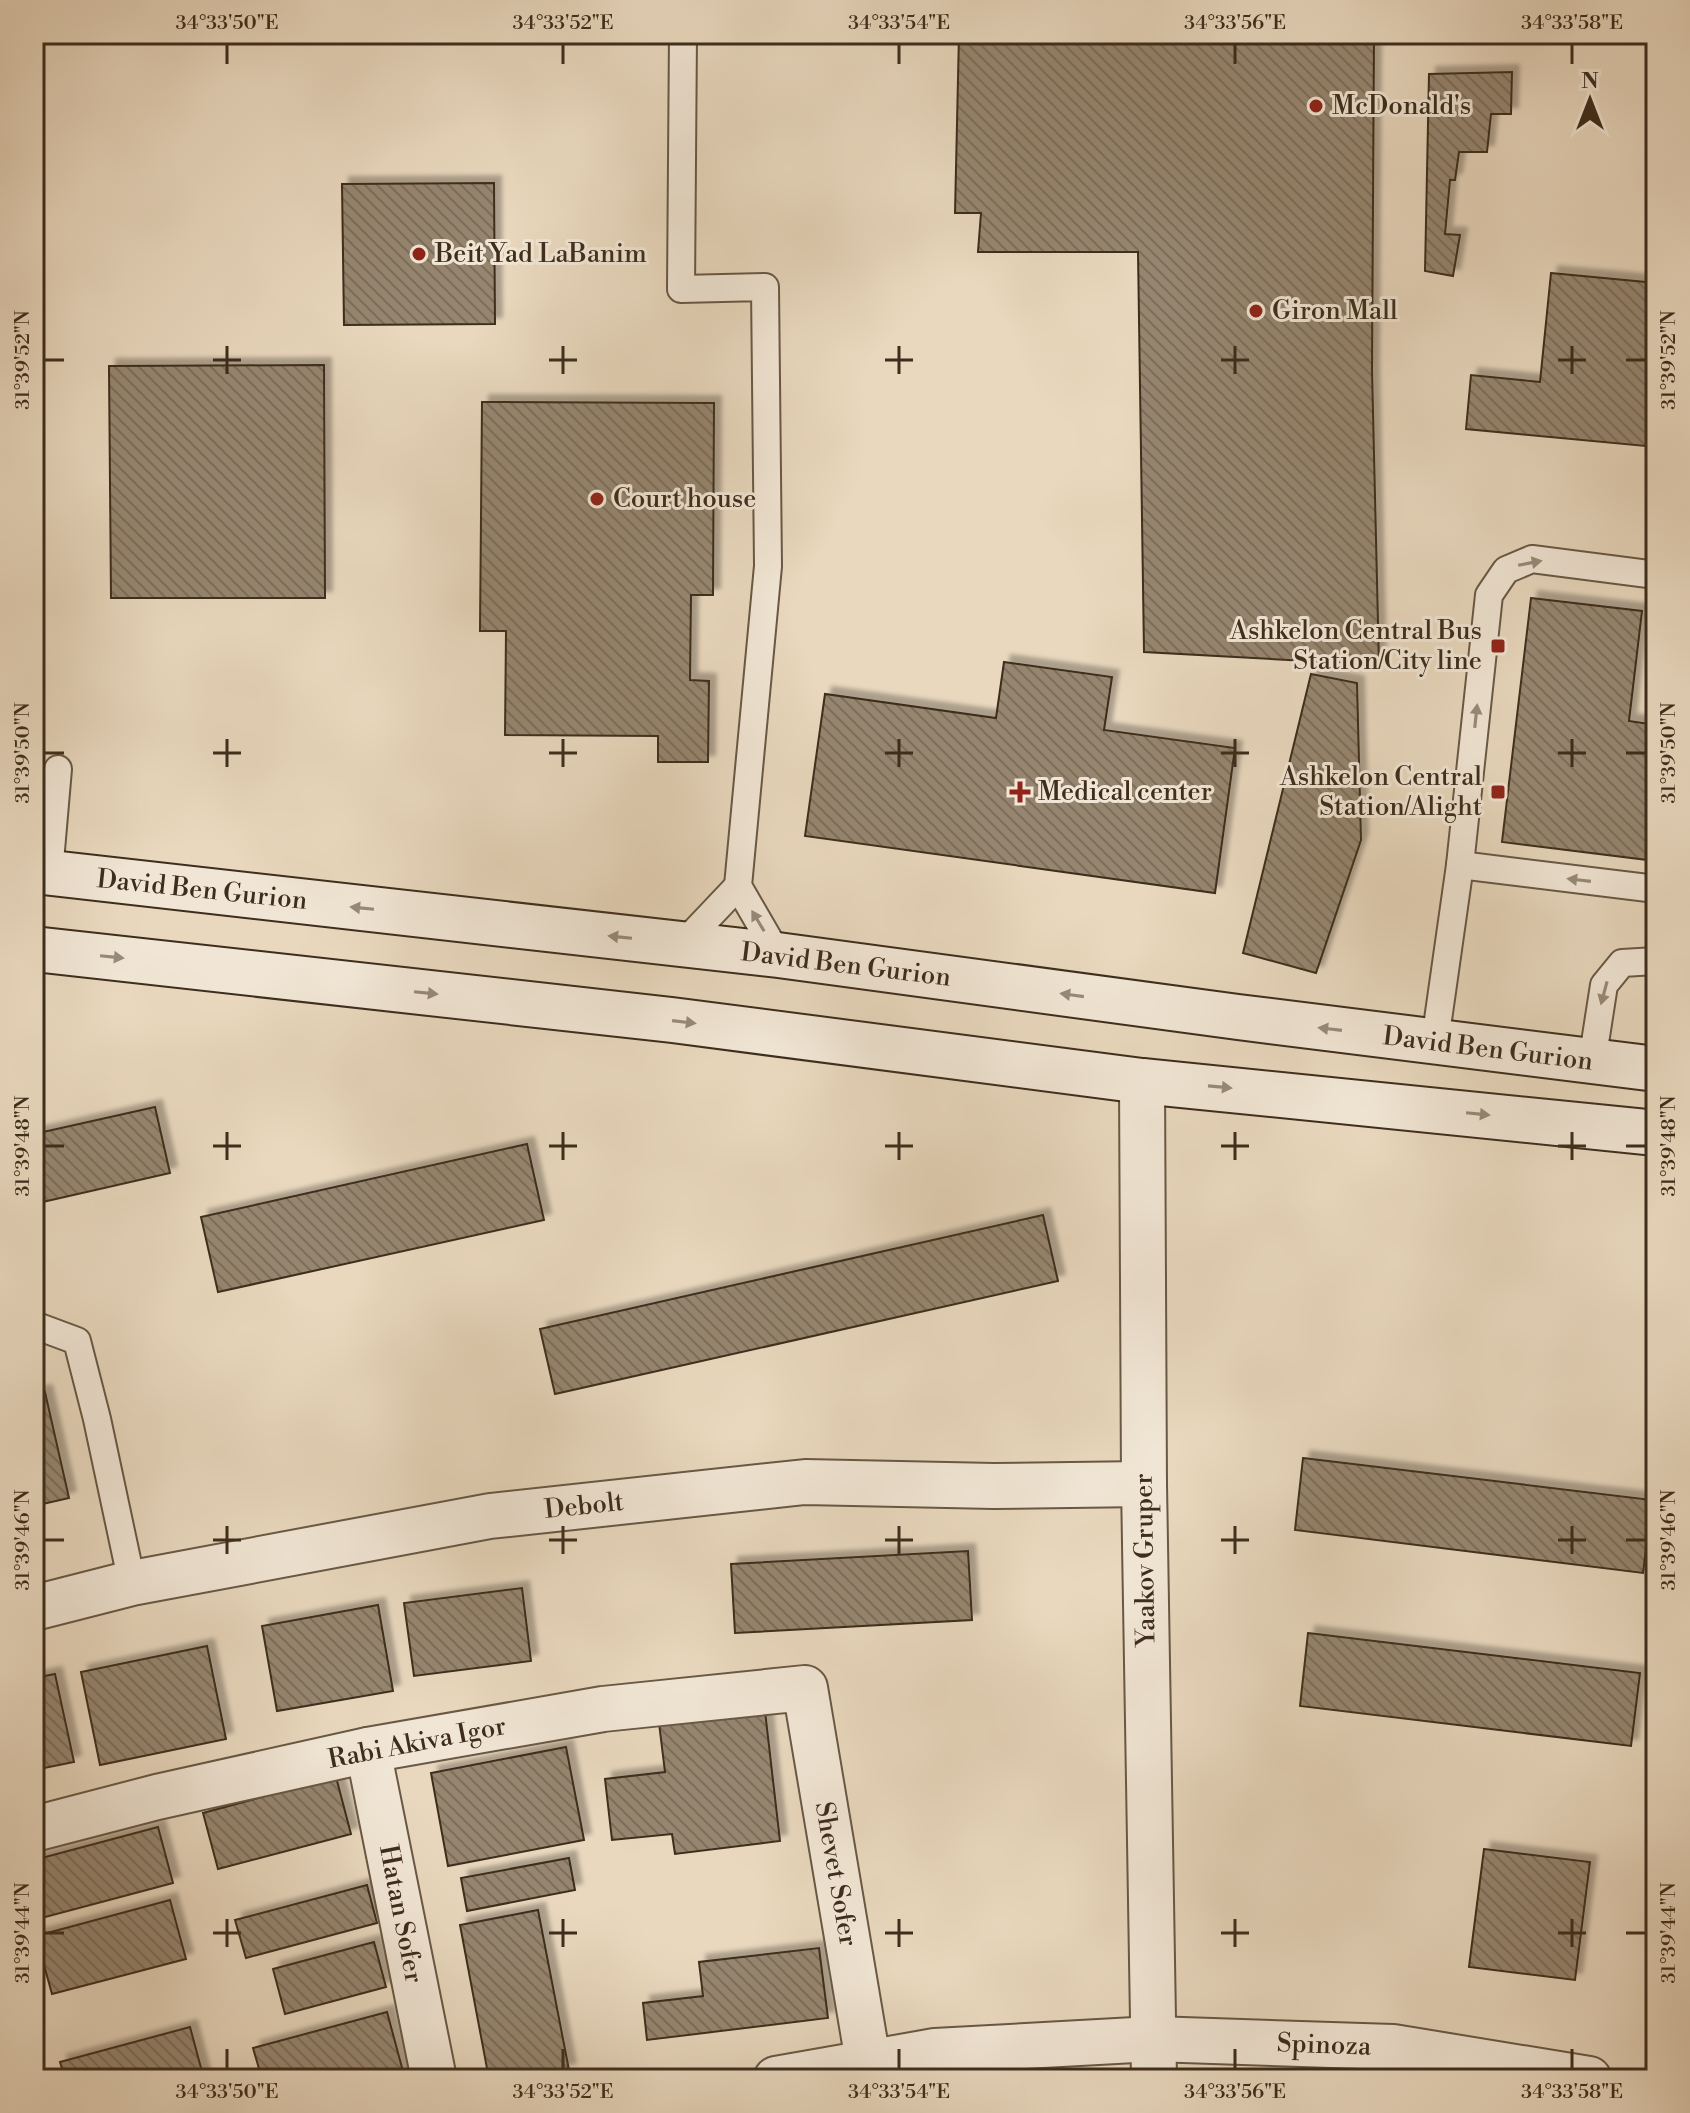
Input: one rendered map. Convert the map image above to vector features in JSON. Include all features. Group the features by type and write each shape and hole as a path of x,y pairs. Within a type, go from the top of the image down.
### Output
{"street":[{"name":"David Ben Gurion","path":"42,872 778,955 1656,1069"},
{"path":"34,949 672,1020 1142,1081 1656,1133"},
{"name":"Yaakov Gruper","path":"1142,1081 1144,1484 1153,2059"},
{"name":"Debolt","path":"34,1608 132,1583 490,1516 805,1482 994,1486 1144,1484"},
{"name":"Rabi Akiva Igor","path":"34,1829 157,1797 368,1750 603,1709 805,1688"},
{"name":"Shevet Sofer","path":"805,1688 868,2061"},
{"name":"Hatan Sofer","path":"368,1750 434,2079"},
{"name":"Spinoza","path":"776,2079 935,2051 1153,2059 1393,2047 1589,2079"}],"lane":[{"path":"683,34 681,289 765,287 768,566 738,886 778,955"},
{"path":"1435,1041 1460,865 1489,595 1506,570 1532,559 1656,575"},
{"path":"42,872 58,769"},
{"path":"1460,865 1656,889"},
{"path":"683,944 738,886"},
{"path":"1592,1062 1604,985 1622,963 1656,961"},
{"path":"34,1325 77,1341 132,1583"}],"building":[{"name":"Giron Mall","path":"959,34 1374,34 1372,370 1379,665 1144,652 1138,252 978,252 981,213 955,213"},
{"path":"1512,72 1511,114 1491,114 1487,152 1459,152 1455,180 1450,180 1445,234 1460,235 1453,276 1425,271 1429,74"},
{"name":"Beit Yad LaBanim","path":"494,183 495,324 344,325 342,184"},
{"path":"1551,273 1656,283 1656,447 1466,429 1471,375 1540,382"},
{"path":"324,365 325,598 111,598 109,366"},
{"name":"Court house","path":"482,402 714,403 713,595 691,595 690,680 709,681 708,762 658,762 658,736 505,735 506,631 480,631"},
{"path":"1531,598 1642,611 1629,721 1656,725 1656,861 1502,842"},
{"name":"Medical center","path":"1004,662 1112,677 1104,730 1235,748 1215,893 805,836 825,694 996,718"},
{"path":"1311,674 1357,683 1361,840 1316,973 1243,953"},
{"path":"155,1107 170,1173 34,1204 34,1134"},
{"path":"527,1144 544,1220 218,1292 201,1217"},
{"path":"1043,1215 1058,1281 555,1394 540,1329"},
{"path":"45,1392 69,1498 34,1506 34,1394"},
{"path":"1303,1458 1652,1500 1643,1573 1295,1530"},
{"path":"968,1551 972,1620 735,1633 731,1564"},
{"path":"522,1588 531,1661 414,1676 404,1603"},
{"path":"378,1605 393,1691 277,1711 262,1626"},
{"path":"1308,1633 1640,1673 1631,1746 1300,1706"},
{"path":"207,1646 226,1739 100,1765 81,1672"},
{"path":"55,1674 74,1762 34,1770 34,1678"},
{"path":"765,1711 780,1841 675,1854 672,1834 612,1840 605,1779 665,1772 659,1723"},
{"path":"566,1747 584,1840 448,1866 431,1773"},
{"path":"336,1777 351,1834 218,1869 203,1813"},
{"path":"158,1827 173,1883 34,1920 34,1860"},
{"path":"1484,1849 1590,1862 1575,1980 1469,1967"},
{"path":"569,1858 575,1890 467,1911 461,1878"},
{"path":"367,1885 377,1923 246,1958 235,1920"},
{"path":"170,1900 186,1959 52,1994 36,1936"},
{"path":"538,1910 569,2070 522,2079 489,2079 460,1925"},
{"path":"374,1942 386,1987 285,2014 273,1969"},
{"path":"819,1948 828,2018 647,2040 643,2003 703,1996 699,1962"},
{"path":"387,2012 404,2075 390,2079 262,2079 253,2048"},
{"path":"190,2027 204,2079 65,2079 60,2062"}],"place":[{"name":"McDonald's","path":"1316,106"},
{"name":"Beit Yad LaBanim","path":"419,254"},
{"name":"Giron Mall","path":"1256,311"},
{"name":"Court house","path":"597,499"},
{"name":"Ashkelon Central Bus Station/City line","path":"1498,646"},
{"name":"Medical center","path":"1020,792"},
{"name":"Ashkelon Central Station/Alight","path":"1498,792"}]}
